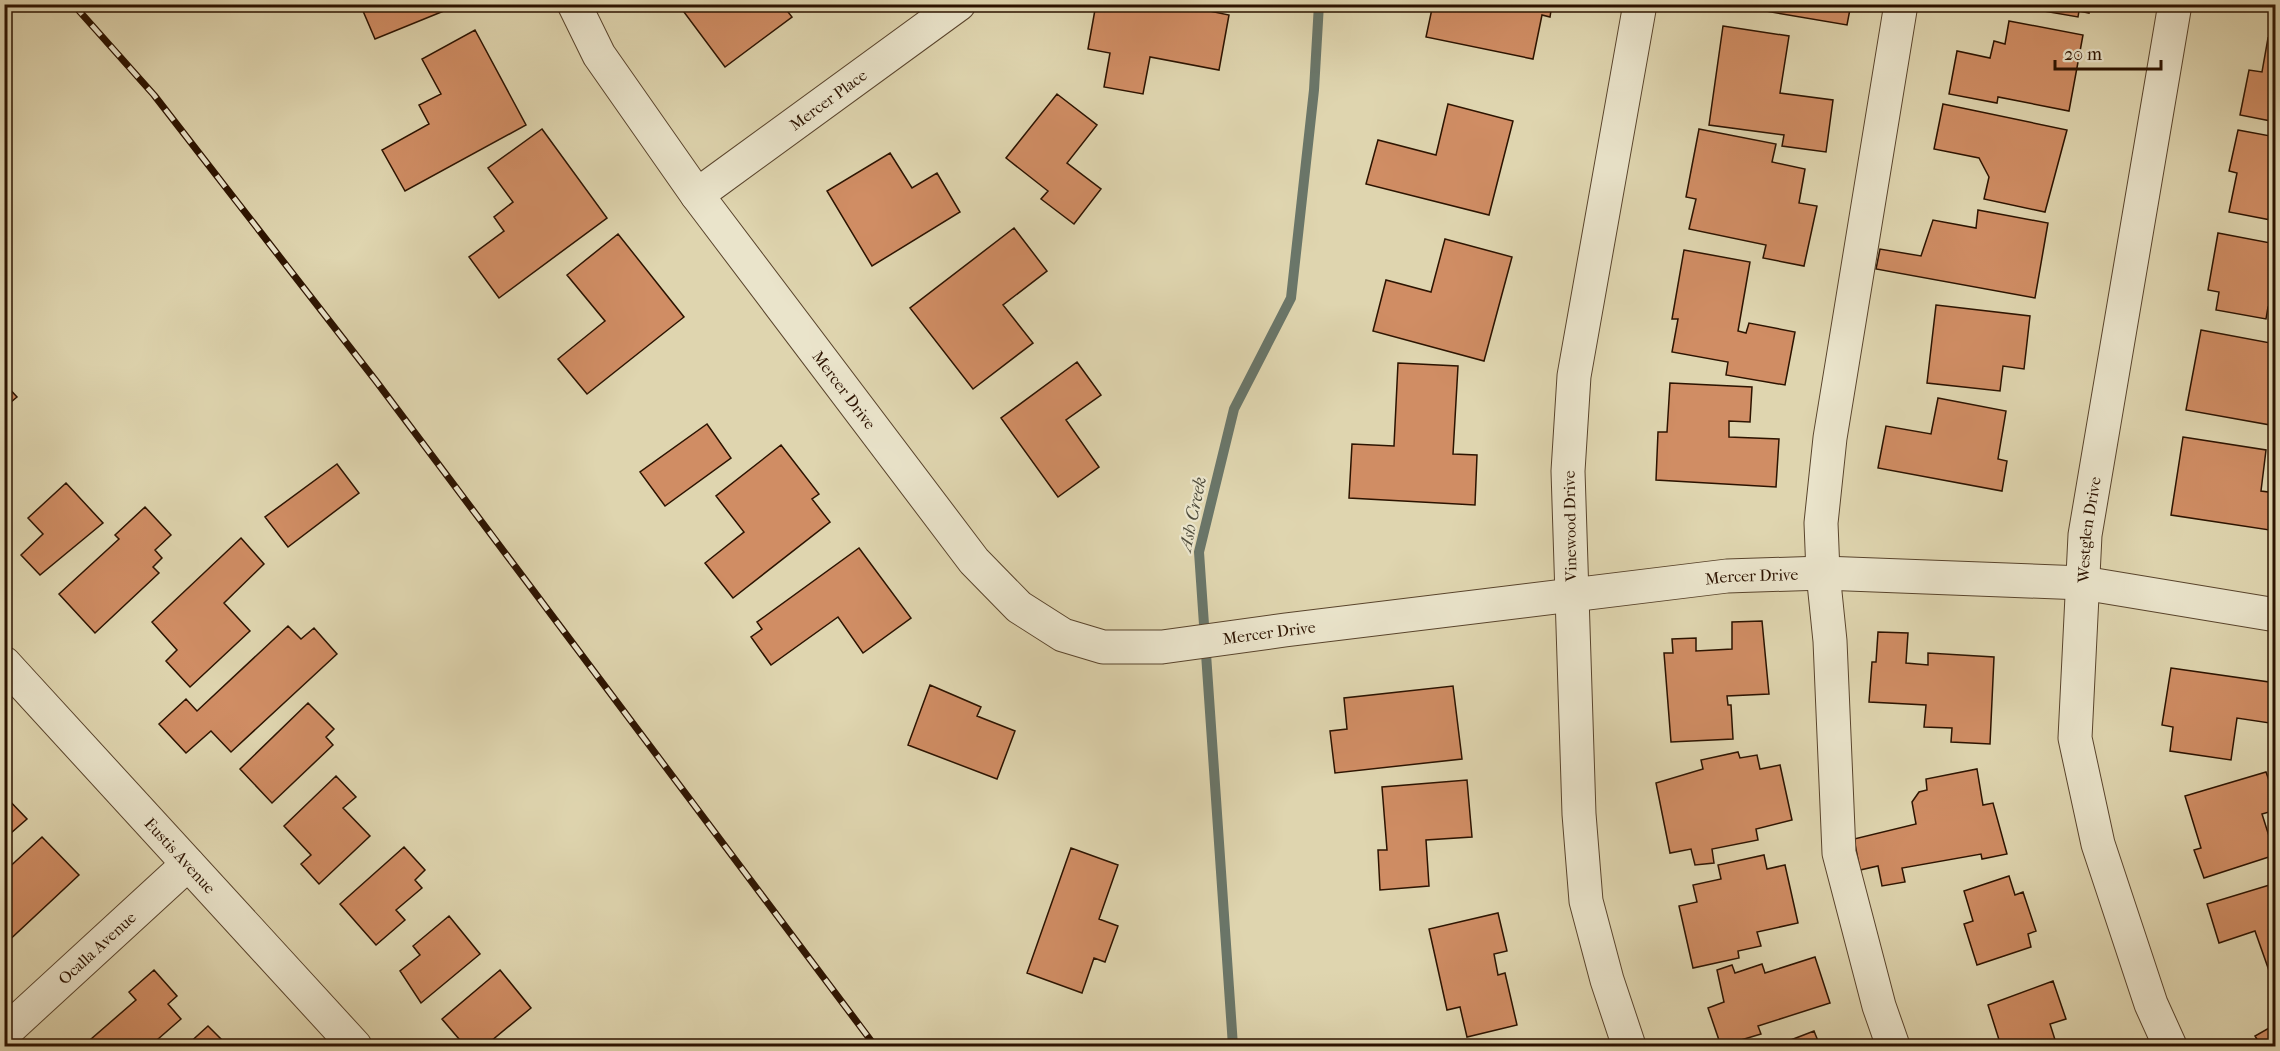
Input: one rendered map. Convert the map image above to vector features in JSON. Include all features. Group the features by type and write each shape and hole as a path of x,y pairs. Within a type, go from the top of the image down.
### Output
{"street":[{"name":"Mercer Drive","path":"574,4 599,55 697,195 974,561 1019,607 1063,634 1103,647 1162,647 1727,576 1823,573 2083,583 2276,615"},
{"name":"Mercer Place","path":"697,195 959,4"},
{"name":"Vinewood Drive","path":"1629,1047 1607,980 1586,901 1580,814 1568,471 1574,376 1640,4"},
{"path":"1893,1047 1879,1006 1839,853 1830,641 1823,573 1821,523 1830,438 1901,4"},
{"name":"Westglen Drive","path":"2170,1047 2151,1004 2098,844 2075,738 2085,535 2175,4"},
{"name":"Eustis Avenue","path":"4,663 355,1047"},
{"name":"Ocalla Avenue","path":"4,1033 188,864"}],"building":[{"path":"360,4 461,4 375,39"},
{"path":"678,4 782,4 792,17 725,67"},
{"path":"1096,4 1176,4 1229,15 1219,70 1150,57 1143,94 1104,87 1110,53 1088,49"},
{"path":"1433,4 1552,4 1550,17 1542,15 1533,59 1426,37"},
{"path":"1743,4 1851,4 1847,25 1742,7"},
{"path":"2004,4 2090,4 2089,13 2079,11 2078,17"},
{"path":"2009,21 2083,35 2069,111 1998,97 1997,103 1949,94 1957,51 1990,58 1994,41 2005,44"},
{"path":"1723,26 1789,36 1780,93 1833,100 1826,152 1782,146 1784,135 1709,125"},
{"path":"475,30 526,125 405,191 382,150 429,124 419,105 441,94 422,59"},
{"path":"2268,38 2276,40 2276,122 2240,115 2249,70 2262,72"},
{"path":"1057,94 1097,125 1067,163 1101,189 1074,224 1041,199 1048,191 1006,158"},
{"path":"1448,104 1513,121 1489,215 1366,184 1378,140 1436,155"},
{"path":"1943,104 2067,130 2045,212 1984,199 1989,177 1979,158 1934,149"},
{"path":"542,129 607,218 499,298 469,257 504,231 494,217 513,202 488,168"},
{"path":"1699,129 1776,144 1772,162 1805,169 1799,203 1817,206 1804,266 1763,258 1766,245 1689,229 1696,199 1686,197"},
{"path":"2238,130 2276,137 2276,221 2229,212 2237,173 2229,171"},
{"path":"890,153 912,188 937,173 960,212 872,266 827,191"},
{"path":"1978,210 2048,223 2035,298 1876,269 1880,249 1921,256 1933,220 1976,228"},
{"path":"1014,228 1047,271 1003,305 1033,343 973,389 910,308"},
{"path":"2218,233 2276,244 2276,308 2268,307 2266,319 2216,310 2219,292 2208,290"},
{"path":"618,234 684,317 587,394 558,359 605,321 567,275"},
{"path":"1445,239 1512,257 1484,361 1373,331 1386,280 1431,292"},
{"path":"1684,250 1750,262 1738,331 1746,333 1749,323 1795,332 1785,385 1726,375 1728,362 1672,352 1678,319 1672,319"},
{"path":"1936,305 2030,316 2024,369 2003,366 2000,391 1927,383"},
{"path":"2201,330 2276,344 2276,426 2186,410"},
{"path":"1077,362 1101,395 1066,420 1099,467 1058,497 1001,418"},
{"path":"1398,363 1458,366 1453,454 1477,455 1475,505 1349,498 1352,444 1394,446"},
{"path":"4,383 17,397 4,408"},
{"path":"1670,383 1752,387 1750,422 1729,421 1729,437 1779,439 1776,487 1656,480 1658,432 1667,432"},
{"path":"1938,398 2006,411 1998,459 2007,461 2002,491 1878,468 1886,426 1931,434"},
{"path":"707,424 731,458 665,506 640,472"},
{"path":"2183,437 2266,450 2261,491 2276,493 2276,531 2171,515"},
{"path":"781,445 819,494 812,499 830,522 733,598 705,563 744,532 716,496"},
{"path":"337,464 359,493 288,547 265,517"},
{"path":"66,483 103,523 40,575 21,555 43,534 28,518"},
{"path":"145,507 171,535 155,550 162,558 153,567 159,573 95,633 59,594 119,539 115,535"},
{"path":"241,538 264,564 224,603 250,631 190,687 166,661 177,650 152,622"},
{"path":"859,548 911,618 863,653 838,617 771,665 751,637 762,629 757,622"},
{"path":"1762,621 1769,694 1727,696 1728,705 1731,705 1733,739 1671,742 1664,653 1673,653 1672,639 1696,638 1696,651 1732,649 1732,622"},
{"path":"288,626 301,639 314,628 337,654 231,752 211,731 186,753 159,724 186,699 197,711"},
{"path":"1878,632 1908,633 1906,663 1928,665 1928,653 1994,657 1990,744 1951,742 1952,728 1924,727 1926,705 1869,702 1872,662 1876,662"},
{"path":"2171,668 2276,683 2276,724 2237,718 2231,760 2170,751 2173,727 2162,725"},
{"path":"930,685 981,707 977,716 1015,731 997,779 908,745"},
{"path":"1453,686 1462,759 1335,773 1330,731 1347,729 1344,698"},
{"path":"308,703 334,729 326,737 333,745 272,803 240,769"},
{"path":"1738,752 1740,758 1757,755 1760,769 1780,765 1792,820 1756,829 1758,840 1712,849 1714,863 1695,865 1691,849 1670,853 1656,783 1703,769 1701,760"},
{"path":"1977,769 1983,805 1993,803 2007,854 1982,859 1981,854 1902,868 1905,882 1882,886 1878,866 1860,870 1854,839 1916,824 1912,802 1919,792 1927,790 1926,779"},
{"path":"2266,772 2276,800 2276,810 2262,814 2275,855 2204,878 2194,850 2201,848 2185,796"},
{"path":"336,776 356,797 343,808 370,836 319,884 301,864 311,855 284,826"},
{"path":"1467,780 1472,837 1426,840 1429,886 1380,890 1378,850 1387,850 1382,787"},
{"path":"4,795 27,819 4,839"},
{"path":"42,837 79,875 4,945 4,872"},
{"path":"404,847 425,870 415,880 422,888 396,910 405,920 376,945 340,904"},
{"path":"1071,848 1118,865 1099,919 1118,926 1105,962 1094,958 1082,993 1027,973"},
{"path":"1764,855 1767,869 1785,865 1798,923 1757,932 1761,946 1738,951 1739,958 1693,968 1679,906 1697,902 1693,885 1721,879 1718,865"},
{"path":"2009,876 2015,895 2023,892 2036,931 2028,934 2031,947 1977,965 1964,924 1973,921 1964,891"},
{"path":"2276,883 2276,978 2272,979 2255,931 2219,943 2207,904"},
{"path":"1498,913 1507,951 1494,954 1498,975 1505,973 1517,1025 1467,1037 1460,1007 1447,1010 1429,929"},
{"path":"449,916 480,954 421,1003 400,971 420,955 413,946"},
{"path":"1815,957 1830,1003 1758,1026 1761,1034 1721,1046 1708,1008 1724,1002 1717,970 1732,965 1735,973 1762,964 1765,973"},
{"path":"154,970 177,996 168,1004 181,1019 150,1046 83,1046 136,1000 129,992"},
{"path":"500,970 531,1008 485,1046 465,1046 442,1019"},
{"path":"2053,981 2066,1019 2050,1024 2057,1046 2001,1046 1988,1005"},
{"path":"2276,1024 2276,1046 2261,1046 2255,1036"},
{"path":"208,1026 228,1046 186,1046"},
{"path":"1814,1031 1820,1046 1775,1046"}],"waterway":[{"name":"Ash Creek","path":"1233,1046 1199,552 1234,409 1291,298 1314,90 1319,4"}],"railway":[{"path":"73,4 154,95 376,381 875,1046"}]}
